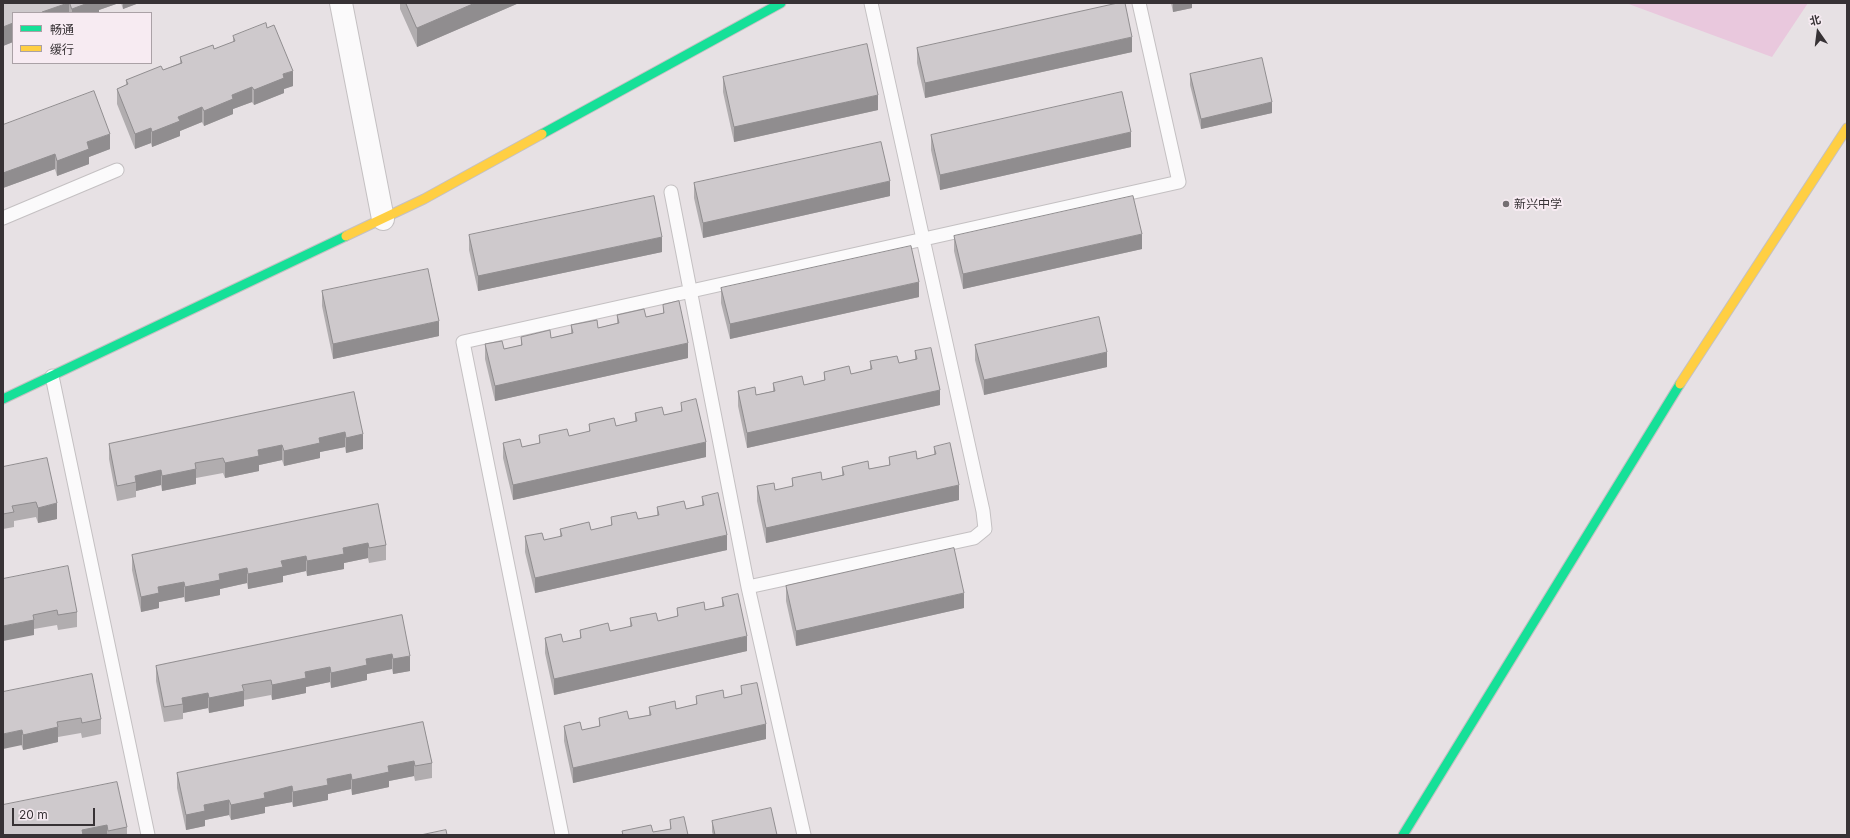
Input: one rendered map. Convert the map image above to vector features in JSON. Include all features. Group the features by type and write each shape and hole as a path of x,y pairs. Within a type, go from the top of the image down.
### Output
{"street":[{"path":"341,3 383,219"},
{"path":"3,399 424,199 781,3"},
{"path":"1403,835 1675,392 1847,128"}],"lane":[{"path":"748,587 974,538 984,529 983,511 872,3"},
{"path":"562,835 463,342 1179,182 1139,3"},
{"path":"3,218 117,170"},
{"path":"671,192 748,587 804,835"},
{"path":"52,376 148,835"}],"shaded area":[{"path":"1626,3 1808,3 1772,57"}],"building":[{"path":"3,3 68,3 42,12 12,12 12,23 3,27"},
{"path":"70,3 88,3 72,9"},
{"path":"406,3 475,3 417,28"},
{"path":"1118,3 1125,3 1132,37 925,83 917,48"},
{"path":"266,23 267,28 274,25 293,71 283,74 284,78 254,90 252,87 232,95 233,99 204,111 202,107 178,117 180,121 152,132 151,128 135,134 117,89 128,84 126,80 161,66 163,70 182,63 180,57 213,45 214,49 235,41 233,36"},
{"path":"867,44 878,95 734,127 723,77"},
{"path":"1262,58 1272,102 1201,119 1190,74"},
{"path":"94,91 110,134 87,142 89,149 57,161 55,154 3,173 3,125"},
{"path":"1122,92 1131,132 940,175 931,135"},
{"path":"881,142 890,181 703,223 694,183"},
{"path":"654,196 662,237 478,276 469,235"},
{"path":"1133,196 1142,234 963,274 954,236"},
{"path":"911,246 919,282 730,324 721,288"},
{"path":"428,269 439,321 333,344 322,291"},
{"path":"679,301 688,343 495,386 485,344 502,341 504,349 522,345 521,337 550,330 551,338 573,333 571,325 597,320 598,328 619,323 617,315 644,309 646,317 664,313 663,305"},
{"path":"1099,317 1107,352 984,380 975,345"},
{"path":"931,348 940,390 747,433 738,391 755,387 756,395 775,391 773,383 802,376 804,385 825,380 824,372 849,366 851,374 872,369 870,361 897,356 899,363 917,359 915,351"},
{"path":"354,392 363,434 346,438 345,432 319,438 320,443 284,451 282,445 258,450 259,456 225,463 223,458 195,463 196,469 162,476 161,470 135,476 136,482 117,486 109,444"},
{"path":"696,399 706,442 513,485 503,443 520,439 522,447 540,443 539,435 567,429 569,436 590,431 589,424 614,418 616,426 637,421 635,413 662,407 664,415 682,411 681,403"},
{"path":"950,443 959,485 766,528 757,486 774,483 775,490 793,486 792,478 821,472 822,480 844,475 842,467 868,461 869,469 890,465 889,457 916,451 917,459 936,454 934,447"},
{"path":"47,458 57,503 38,508 36,502 12,506 14,512 3,514 3,467"},
{"path":"718,493 727,535 535,578 525,536 542,533 544,540 562,536 560,529 589,522 591,530 612,525 611,517 636,512 638,519 659,515 657,507 684,501 686,509 704,505 702,497"},
{"path":"378,504 386,545 369,548 368,543 343,548 344,554 307,561 306,556 281,561 283,567 248,574 247,568 219,574 220,580 185,587 184,582 158,587 159,593 141,597 132,555"},
{"path":"954,548 964,593 796,631 786,586"},
{"path":"68,566 77,612 58,615 57,610 33,615 34,620 3,626 3,579"},
{"path":"738,594 747,636 554,679 545,638 561,634 563,642 581,638 580,630 608,623 610,631 632,626 630,618 656,613 658,621 678,616 677,608 704,602 705,610 724,606 722,598"},
{"path":"402,615 410,656 393,659 392,654 366,659 367,665 331,673 330,667 305,672 306,678 272,685 271,680 242,685 244,691 209,698 208,693 182,698 183,704 164,707 156,666"},
{"path":"92,674 101,719 82,723 81,718 57,722 58,727 23,735 22,730 3,734 3,692"},
{"path":"757,683 766,724 573,768 564,726 580,722 582,730 600,726 599,718 627,711 629,719 651,715 649,707 675,701 676,709 697,704 696,696 723,690 724,698 742,694 741,686"},
{"path":"423,722 432,763 415,766 414,761 388,766 389,772 352,780 351,774 327,779 328,785 293,792 292,786 264,793 265,798 231,805 229,800 204,805 205,811 186,815 177,773"},
{"path":"117,782 127,827 108,831 107,825 82,830 83,835 3,835 3,805"},
{"path":"771,808 777,835 715,835 712,821"},
{"path":"684,817 688,835 623,835 622,831 651,825 653,832 671,829 670,820"},
{"path":"446,830 447,835 421,835"}],"traffic: fast":[{"path":"542,134 781,3"},
{"path":"3,399 346,236"},
{"path":"1403,835 1680,384"}],"traffic: slow":[{"path":"1680,384 1847,128"},
{"path":"346,236 424,199 542,134"}],"place":[{"name":"新兴中学","path":"1506,204"}]}
